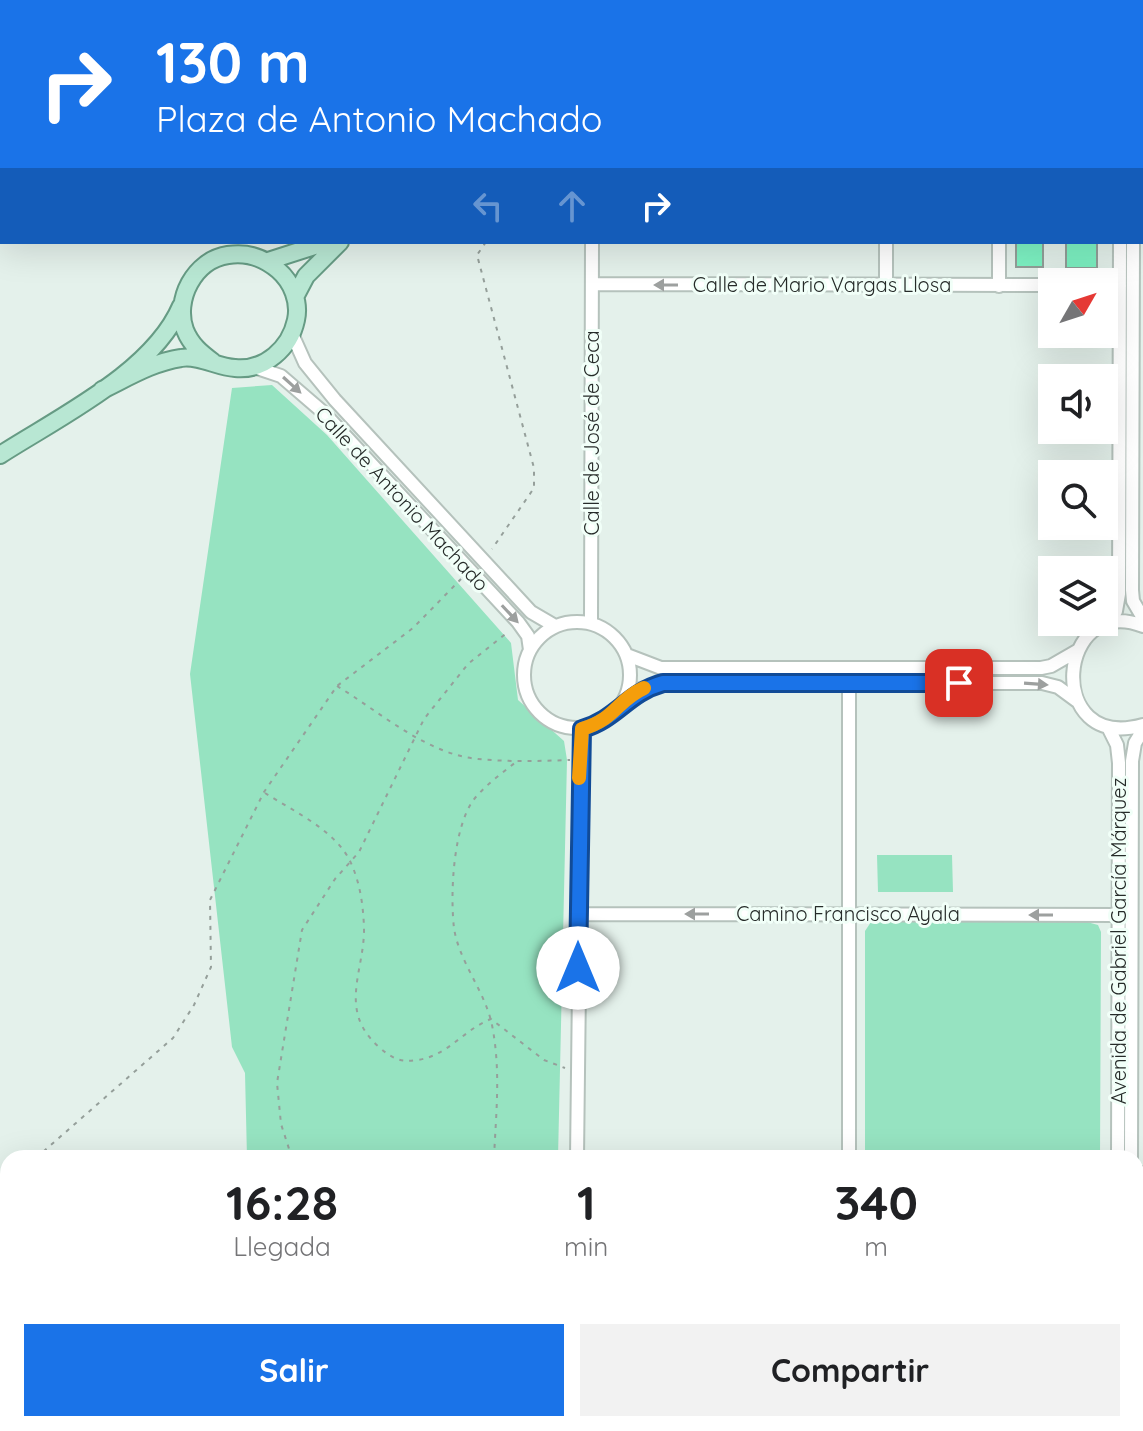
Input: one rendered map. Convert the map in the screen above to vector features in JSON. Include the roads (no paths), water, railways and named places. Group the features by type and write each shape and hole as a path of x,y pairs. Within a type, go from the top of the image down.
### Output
{"main road":[{"path":"268,261 321,244"},
{"path":"295,297 306,276 338,244"},
{"path":"0,455 102,390 159,342 172,328 188,284 201,268 223,255 245,253 268,261 286,277 295,297 297,314 292,334 277,355 254,367 234,368 186,357 170,360 102,390"},
{"path":"182,304 186,333 198,350 213,362"}],"street":[{"name":"Calle de José de Ceca","path":"591,623 592,244"},
{"path":"886,244 886,285"},
{"path":"999,244 999,286"},
{"path":"1121,244 1132,285 1138,398 1138,511 1132,590 1133,601 1143,618"},
{"path":"1118,600 1133,244"},
{"name":"Calle de Mario Vargas Llosa","path":"592,284 1038,285"},
{"name":"Calle de Antonio Machado","path":"292,334 305,363 335,400 531,612 555,626"},
{"name":"Calle de Antonio Machado","path":"254,367 281,376 324,413 518,622 528,636 530,650"},
{"path":"624,701 631,673 627,655 605,629 591,623 555,626 537,639 530,650 524,681 530,701 542,715 561,726 582,729 602,723 641,689 663,683 1042,683 1058,687 1077,701 1089,716 1108,727 1143,728"},
{"path":"1118,625 1143,626"},
{"path":"1077,701 1071,670 1077,651 1090,636"},
{"path":"627,655 661,668 1041,668 1051,666 1077,651"},
{"path":"849,683 849,1150"},
{"name":"Avenida de Gabriel García Márquez","path":"1108,727 1117,745 1131,915 1137,1044 1131,1150"},
{"name":"Avenida de Gabriel García Márquez","path":"1118,1150 1131,915 1132,761 1135,743 1143,728"},
{"path":"577,1150 579,760 582,729"},
{"name":"Camino Francisco Ayala","path":"578,914 1131,915"}]}
